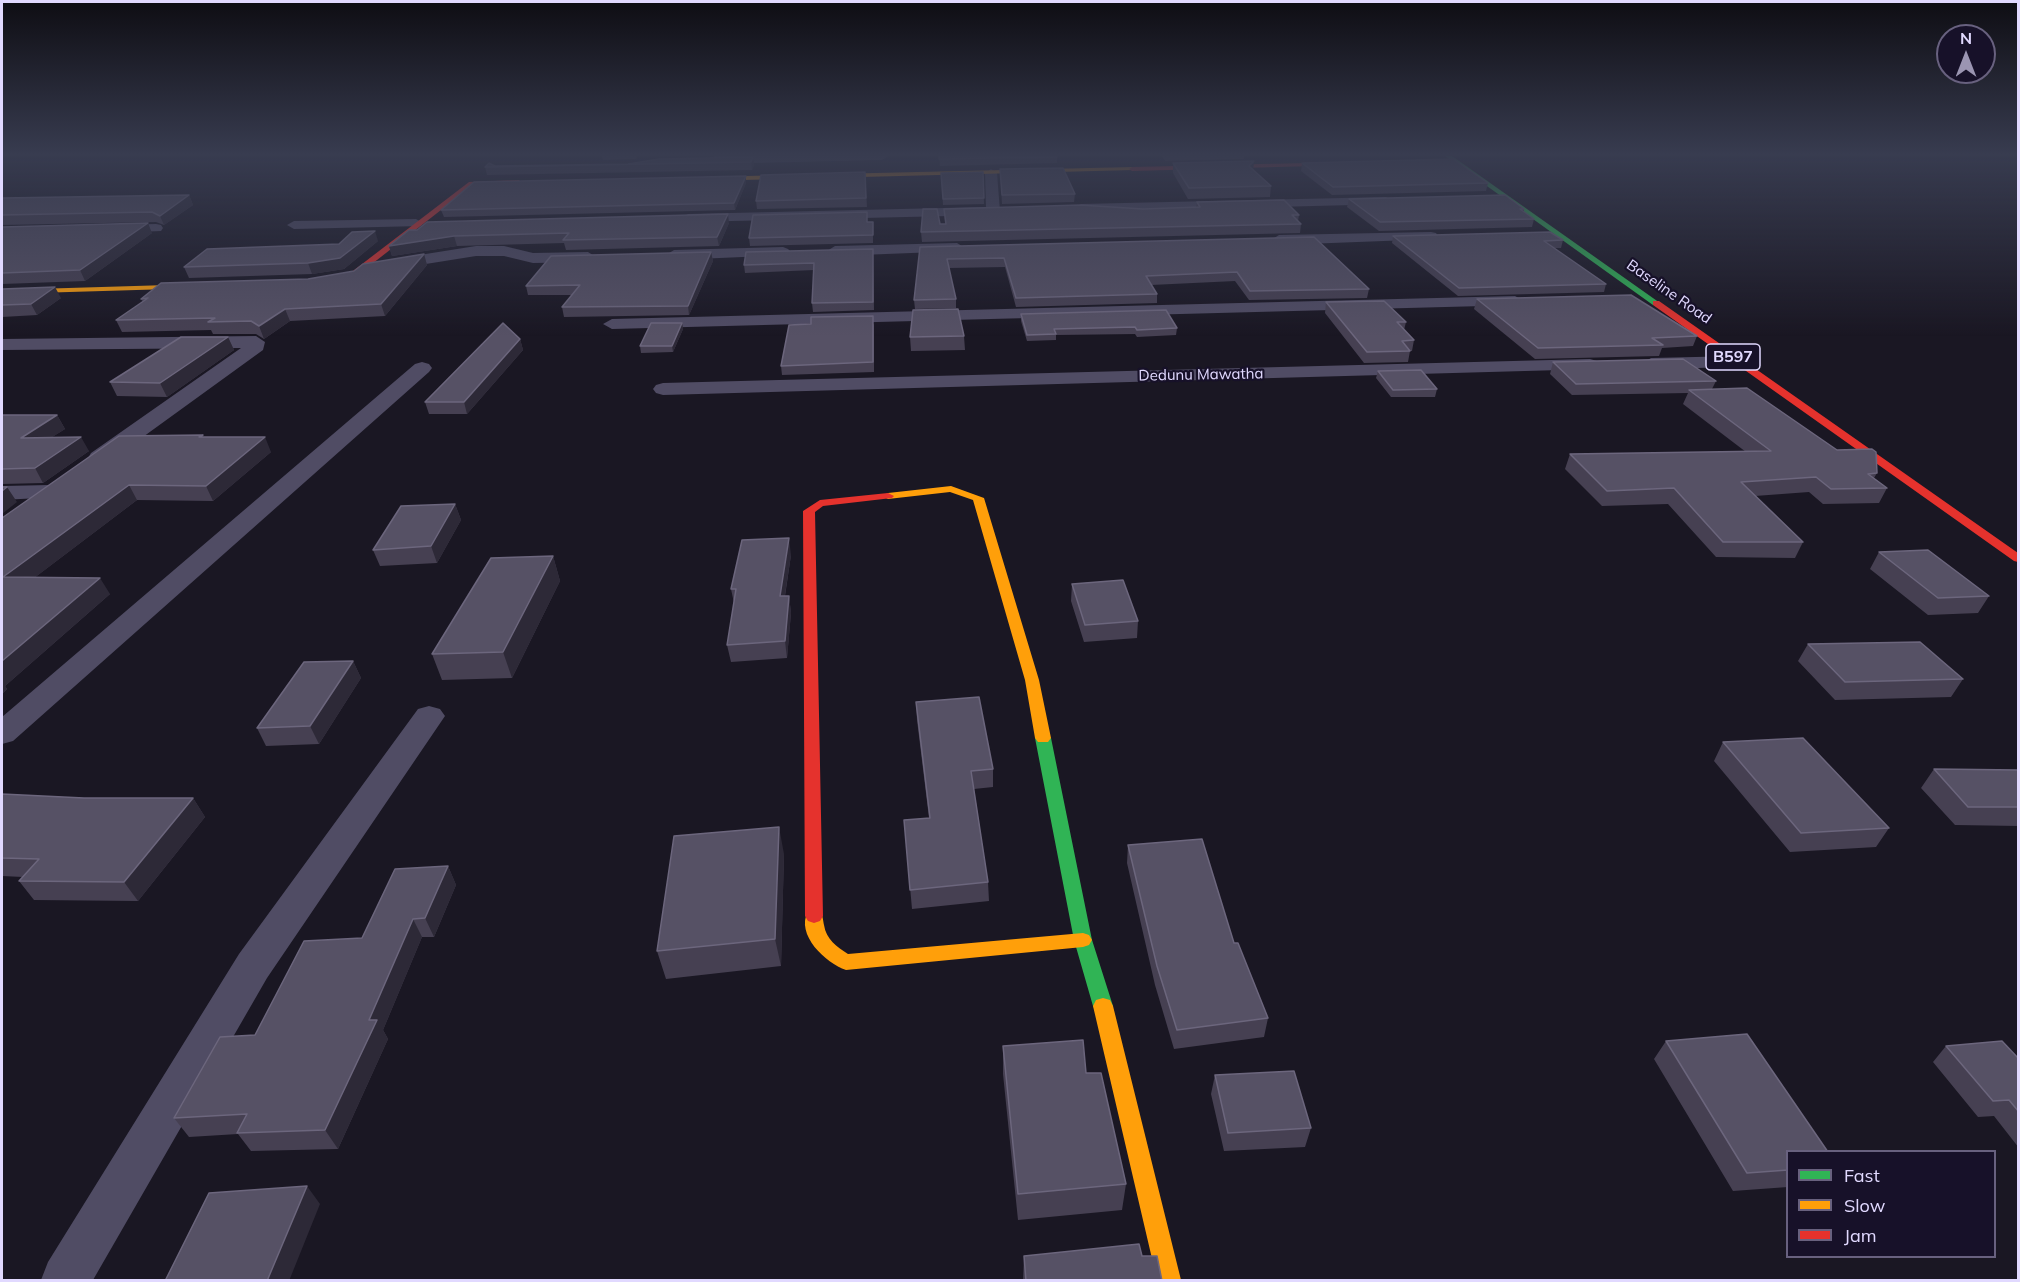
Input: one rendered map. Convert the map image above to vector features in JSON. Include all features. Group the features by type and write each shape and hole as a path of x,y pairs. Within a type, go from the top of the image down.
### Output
{"street":[{"path":"312,282 351,276 426,216"},
{"path":"673,219 802,216"},
{"name":"Baseline Road","path":"1533,216 2019,558"},
{"path":"294,225 437,224"},
{"path":"97,230 156,228"},
{"path":"1533,234 1557,233"},
{"path":"1259,241 1450,236"},
{"path":"819,251 974,248"},
{"path":"359,270 476,251 504,252 533,258 604,257"},
{"path":"664,255 795,252"},
{"path":"2,292 216,285"},
{"path":"1625,298 1649,298"},
{"path":"612,324 1530,301"},
{"path":"2,345 255,342 256,346 21,513"},
{"path":"1632,364 1739,362"},
{"name":"Dedunu Mawatha","path":"663,389 1608,365"},
{"path":"2,734 422,368"},
{"path":"2,493 66,481"},
{"path":"1083,940 846,962 826,951 814,928 809,510 820,503 951,489 978,498 1032,680 1083,940 1107,1020 1169,1281"},
{"path":"66,1281 253,966 429,716"}],"building":[{"path":"727,216 717,237 563,240 569,233 454,236 389,246 409,230 417,230 427,222"},
{"path":"753,216 867,216 867,222 873,222 873,235 749,238"},
{"path":"922,216 938,216 940,224 946,224 945,216 1293,216 1301,224 921,232"},
{"path":"1372,216 1530,216 1534,219 1380,222"},
{"path":"148,223 80,270 2,273 2,227"},
{"path":"375,231 340,258 308,263 184,267 207,249 339,244 352,232"},
{"path":"1550,232 1563,240 1544,241 1606,284 1459,288 1393,236"},
{"path":"1314,237 1369,289 1250,291 1237,272 1146,276 1157,294 1016,298 1004,258 947,259 956,299 914,300 920,247"},
{"path":"873,249 873,302 812,303 814,263 744,265 746,252"},
{"path":"711,252 688,306 562,307 580,285 526,286 551,256"},
{"path":"424,254 381,304 285,309 259,326 251,321 208,322 215,318 116,320 148,298 141,299 161,283 308,279 354,271 363,264"},
{"path":"55,287 31,304 2,305 2,289"},
{"path":"1631,295 1697,336 1652,338 1663,345 1538,348 1477,299"},
{"path":"1384,301 1406,322 1397,322 1414,340 1402,341 1410,351 1367,352 1326,302"},
{"path":"958,309 964,336 910,337 913,310"},
{"path":"1166,310 1177,328 1054,329 1056,334 1027,335 1021,314"},
{"path":"873,316 873,362 781,366 789,325 811,324 811,317"},
{"path":"503,323 520,339 464,402 425,402"},
{"path":"651,323 682,323 672,346 640,346"},
{"path":"181,337 228,337 160,383 110,382"},
{"path":"1683,359 1716,381 1576,384 1553,362"},
{"path":"1421,370 1437,389 1393,390 1378,371"},
{"path":"1747,388 1837,450 1872,449 1876,452 1877,473 1868,474 1887,488 1831,489 1816,477 1741,482 1803,542 1723,542 1674,488 1607,491 1570,454 1771,451 1689,390"},
{"path":"2,415 57,415 21,438 81,437 35,468 2,469"},
{"path":"203,435 199,437 265,437 206,486 129,485 3,577 100,578 2,661 2,518 119,436"},
{"path":"455,504 431,546 373,550 401,506"},
{"path":"789,538 780,596 789,596 785,641 727,645 736,589 731,589 742,540"},
{"path":"1928,550 1989,596 1938,598 1879,552"},
{"path":"553,556 503,652 432,654 491,558"},
{"path":"1123,580 1138,621 1085,625 1072,584"},
{"path":"1920,642 1963,679 1845,682 1808,644"},
{"path":"353,661 310,726 257,728 304,662"},
{"path":"979,697 993,769 971,771 988,882 910,890 904,820 930,818 916,702"},
{"path":"1803,738 1889,828 1801,833 1723,742"},
{"path":"1934,769 2019,770 2019,807 1968,807"},
{"path":"2,794 84,798 193,798 124,882 19,881 39,859 2,858"},
{"path":"779,827 775,939 657,951 674,836"},
{"path":"1202,839 1234,943 1238,943 1268,1018 1177,1030 1157,966 1128,845"},
{"path":"448,866 425,918 413,919 369,1020 377,1020 325,1130 237,1133 247,1114 174,1118 220,1037 255,1035 304,941 362,938 395,869"},
{"path":"1747,1034 1827,1150 1786,1150 1786,1170 1747,1173 1666,1041"},
{"path":"1083,1040 1086,1073 1101,1073 1126,1184 1018,1194 1003,1046"},
{"path":"2002,1041 2019,1059 2019,1112 2009,1100 1993,1101 1946,1046"},
{"path":"1294,1071 1311,1128 1228,1133 1215,1075"},
{"path":"307,1186 267,1281 165,1281 209,1193"},
{"path":"1139,1244 1142,1256 1157,1256 1162,1281 1026,1281 1024,1256"}],"traffic: fast":[{"path":"1533,216 1656,303"},
{"path":"1043,738 1083,940 1103,1006"}],"traffic: slow":[{"path":"2,292 201,286"},
{"path":"888,496 951,489 978,498 1032,680 1043,738"},
{"path":"814,916 816,932 823,944 846,962 1083,940"},
{"path":"1103,1006 1169,1280"}],"traffic: jam":[{"path":"327,280 351,276 429,216"},
{"path":"1656,303 2018,558"},
{"path":"814,916 809,511 820,503 888,496"}]}
